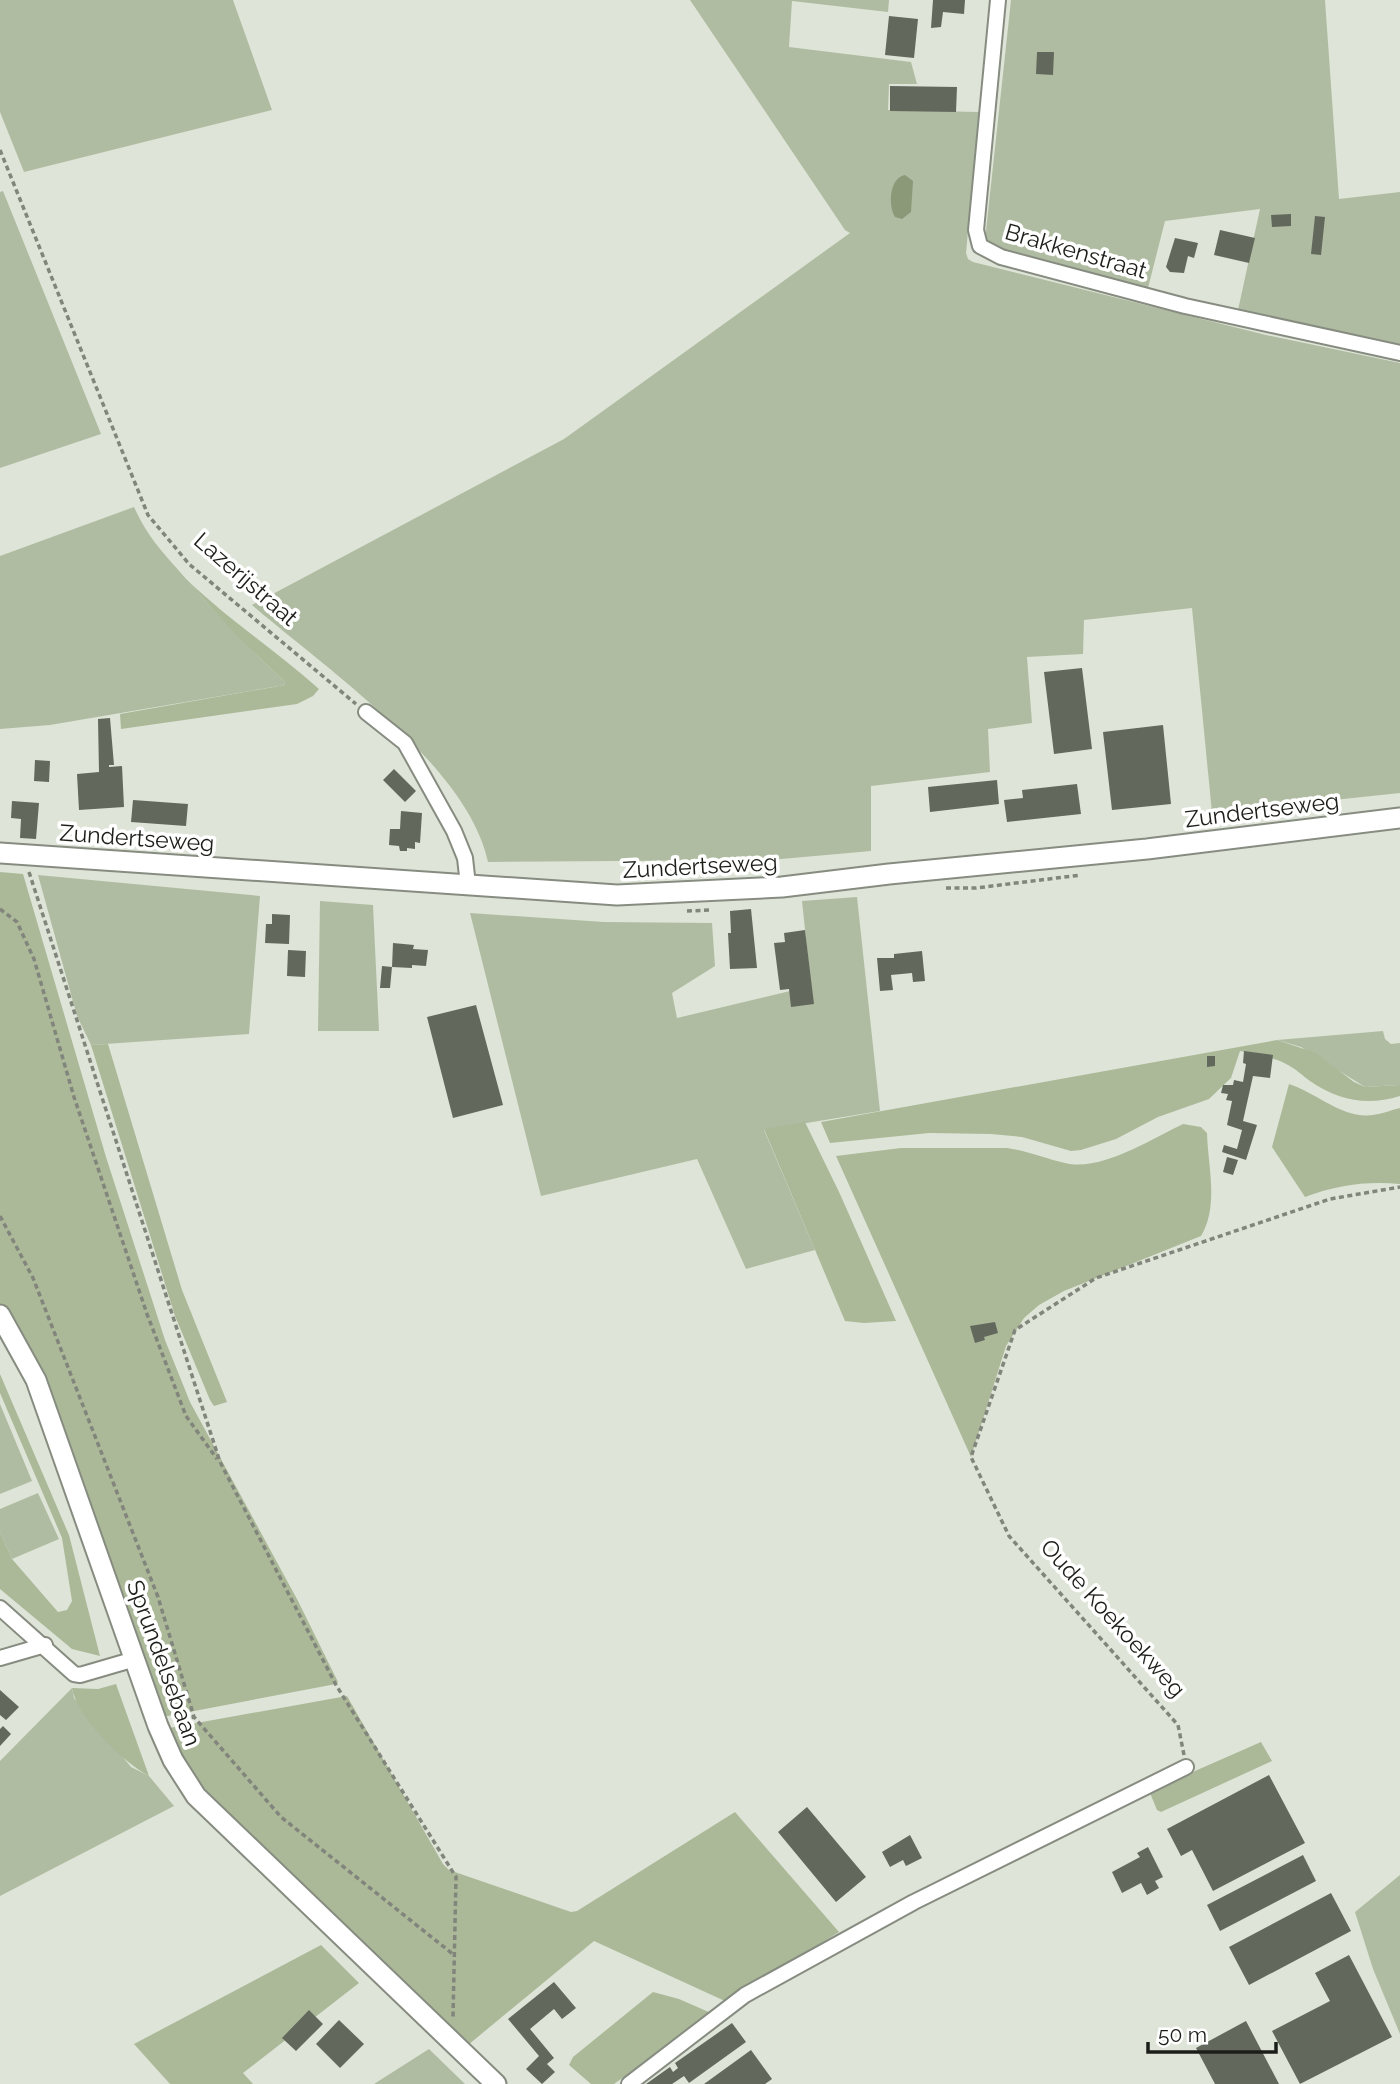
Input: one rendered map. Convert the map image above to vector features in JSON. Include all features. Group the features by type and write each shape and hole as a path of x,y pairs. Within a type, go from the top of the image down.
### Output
{"street":[{"name":"Brakkenstraat","path":"998,0 976,230 980,246 1001,257 1185,306 1400,354"},
{"path":"366,712 405,743 454,831 465,858 468,885"},
{"name":"Zundertseweg","path":"0,853 617,895 782,887 1147,849 1400,818"},
{"name":"Sprundelsebaan","path":"0,1315 36,1380 158,1726 173,1760 196,1796 496,2084"},
{"path":"0,1608 45,1645 69,1670 79,1675 135,1659"},
{"path":"0,1658 45,1645"},
{"path":"629,2084 745,1995 914,1902 1186,1767"}],"path":[{"name":"Lazerijstraat","path":"0,149 148,515 189,564 366,712"},
{"path":"28,855 28,871 220,1462"},
{"path":"0,909 17,922 34,959 74,1097 147,1314 186,1416 220,1462 336,1685 456,1877 453,2043"},
{"name":"Oude Koekoekweg","path":"1186,1767 1178,1725 1009,1536 971,1457 1015,1330 1096,1278 1330,1199 1400,1187"},
{"path":"0,1216 33,1278 158,1597 194,1717 281,1817 454,1955"},
{"path":"158,1726 194,1717"}],"shaded area":[{"path":"0,0 233,0 272,110 24,172 0,112"},
{"path":"690,0 889,0 888,12 792,1 789,47 911,62 917,84 889,84 888,110 979,112 966,253 968,259 973,262 1266,335 1400,363 1400,793 1212,813 1192,608 1084,620 1083,654 1027,657 1032,723 988,729 990,772 871,786 871,851 770,860 488,862 475,826 453,790 424,755 390,721 252,605 564,439 850,233 845,230"},
{"path":"1011,0 1325,0 1339,199 1400,192 1400,346 1238,310 1260,209 1165,221 1148,288 988,248 985,240"},
{"path":"905,175 913,181 911,212 902,219 895,217 891,193 896,181"},
{"path":"3,191 101,434 0,468 0,192"},
{"path":"134,507 165,554 285,685 50,725 0,729 0,556"},
{"path":"184,577 319,689 313,696 297,704 121,729 120,714 285,685"},
{"path":"0,872 23,874 106,1157 165,1340 190,1402 298,1601 338,1682 336,1684 168,1716 160,1715 0,1307"},
{"path":"38,875 260,896 249,1034 91,1045 77,1016"},
{"path":"857,897 880,1111 764,1130 815,1250 746,1269 697,1159 541,1196 470,913 604,922 712,923 715,966 672,993 677,1018 811,986 802,901"},
{"path":"320,901 373,905 379,1031 318,1031"},
{"path":"1383,1031 1385,1039 1391,1044 1400,1043 1400,1085 1365,1087 1301,1047 1277,1040"},
{"path":"1277,1040 1316,1053 1354,1082 1365,1087 1400,1085 1400,1096 1377,1101 1343,1097 1321,1088 1283,1062 1240,1051 1231,1078 1209,1099 1158,1117 1116,1139 1081,1150 1071,1151 1022,1137 991,1134 929,1133 830,1143 821,1122"},
{"path":"108,1044 182,1290 227,1402 214,1406 210,1400 175,1316 91,1045"},
{"path":"1289,1084 1351,1113 1373,1115 1400,1108 1400,1184 1352,1185 1305,1197 1272,1147"},
{"path":"805,1122 896,1321 845,1321 764,1129"},
{"path":"1183,1124 1201,1127 1207,1133 1211,1199 1210,1212 1201,1236 1064,1291 1039,1305 1024,1318 1006,1346 971,1457 836,1156 901,1148 1007,1148 1079,1165 1110,1159"},
{"path":"0,1374 69,1535 100,1656 72,1649 0,1589 0,1532 12,1559 58,1612 67,1610 72,1601 62,1538 0,1393"},
{"path":"0,1404 32,1481 0,1494"},
{"path":"38,1493 59,1539 12,1559 0,1532 0,1509"},
{"path":"116,1684 149,1776 127,1761 103,1738 82,1712 72,1688 98,1689"},
{"path":"72,1688 74,1698 131,1767 149,1776 174,1806 0,1896 0,1761"},
{"path":"347,1696 443,1864 449,1870 571,1912 577,1911 735,1812 839,1932 727,2002 594,1941 468,2045 381,1965 190,1777 169,1728"},
{"path":"1261,1742 1272,1761 1161,1812 1157,1810 1150,1793"},
{"path":"1400,1875 1400,2034 1373,1969 1355,1912"},
{"path":"321,1945 359,1983 243,2073 253,2084 170,2084 134,2044"},
{"path":"653,1992 679,1999 711,2013 614,2084 591,2084 569,2065 573,2057"},
{"path":"429,2049 465,2084 374,2084"}],"building":[{"path":"933,0 965,0 964,14 943,12 941,27 931,28"},
{"path":"889,16 918,19 914,58 885,55"},
{"path":"1037,52 1054,52 1053,75 1036,74"},
{"path":"890,86 957,87 956,112 890,111"},
{"path":"1291,214 1291,226 1272,227 1271,215"},
{"path":"1315,216 1325,217 1321,255 1311,254"},
{"path":"1220,230 1255,238 1249,263 1214,255"},
{"path":"1175,238 1198,243 1194,258 1188,256 1184,273 1170,272 1166,267"},
{"path":"1082,668 1092,749 1054,754 1044,672"},
{"path":"110,718 114,765 109,767 122,766 124,807 79,810 77,774 99,772 98,719"},
{"path":"1163,725 1171,804 1112,810 1103,732"},
{"path":"35,760 50,761 49,782 34,781"},
{"path":"394,769 416,791 405,802 383,780"},
{"path":"997,780 999,804 930,812 928,787"},
{"path":"1077,784 1081,814 1007,822 1004,800 1023,798 1022,790"},
{"path":"133,800 188,804 186,826 131,822"},
{"path":"12,801 39,803 36,839 20,838 21,819 11,818"},
{"path":"401,811 422,813 420,843 415,842 415,849 400,851 399,846 389,845 390,829 400,829"},
{"path":"751,909 757,968 730,969 730,911"},
{"path":"272,914 290,915 289,944 265,943 266,924 272,924"},
{"path":"805,930 814,1004 791,1007 789,989 780,990 774,943 785,942 784,933"},
{"path":"393,943 414,945 413,949 428,950 426,966 392,967"},
{"path":"288,950 306,951 305,977 287,976"},
{"path":"922,951 925,981 913,982 912,973 891,975 893,990 880,991 877,958 894,958 894,954"},
{"path":"382,966 392,967 390,988 380,988"},
{"path":"476,1005 503,1105 453,1118 427,1017"},
{"path":"1244,1051 1273,1055 1270,1078 1253,1076 1243,1121 1257,1125 1246,1160 1222,1152 1224,1145 1237,1149 1242,1130 1227,1125 1232,1101 1226,1100 1228,1094 1221,1093 1223,1085 1233,1085 1234,1080 1243,1082 1246,1064 1243,1063"},
{"path":"1207,1056 1215,1056 1215,1066 1207,1067"},
{"path":"1227,1157 1238,1160 1233,1175 1223,1172"},
{"path":"995,1322 998,1333 975,1343 970,1326"},
{"path":"0,1690 19,1707 6,1720 0,1715"},
{"path":"3,1726 11,1734 0,1746 0,1729"},
{"path":"1269,1775 1305,1843 1213,1891 1192,1850 1181,1856 1167,1829"},
{"path":"807,1807 866,1877 836,1902 778,1832"},
{"path":"910,1835 922,1858 906,1866 903,1860 890,1867 882,1852"},
{"path":"1148,1847 1163,1877 1155,1881 1159,1888 1147,1895 1141,1883 1122,1893 1112,1872 1140,1857 1137,1853"},
{"path":"1303,1855 1316,1881 1220,1931 1207,1905"},
{"path":"1331,1893 1351,1931 1249,1985 1229,1947"},
{"path":"1349,1955 1392,2037 1300,2084 1272,2031 1330,2001 1315,1973"},
{"path":"554,1982 576,2008 562,2019 554,2009 530,2029 554,2058 547,2064 555,2072 542,2084 526,2069 539,2056 508,2019"},
{"path":"309,2010 323,2024 296,2051 282,2038"},
{"path":"339,2020 364,2044 340,2068 316,2044"},
{"path":"1246,2021 1279,2084 1215,2084 1196,2048"},
{"path":"732,2023 746,2042 689,2083 684,2076 672,2084 646,2084 670,2067 673,2072 678,2068 675,2063"},
{"path":"751,2050 772,2079 765,2084 704,2084"}]}
